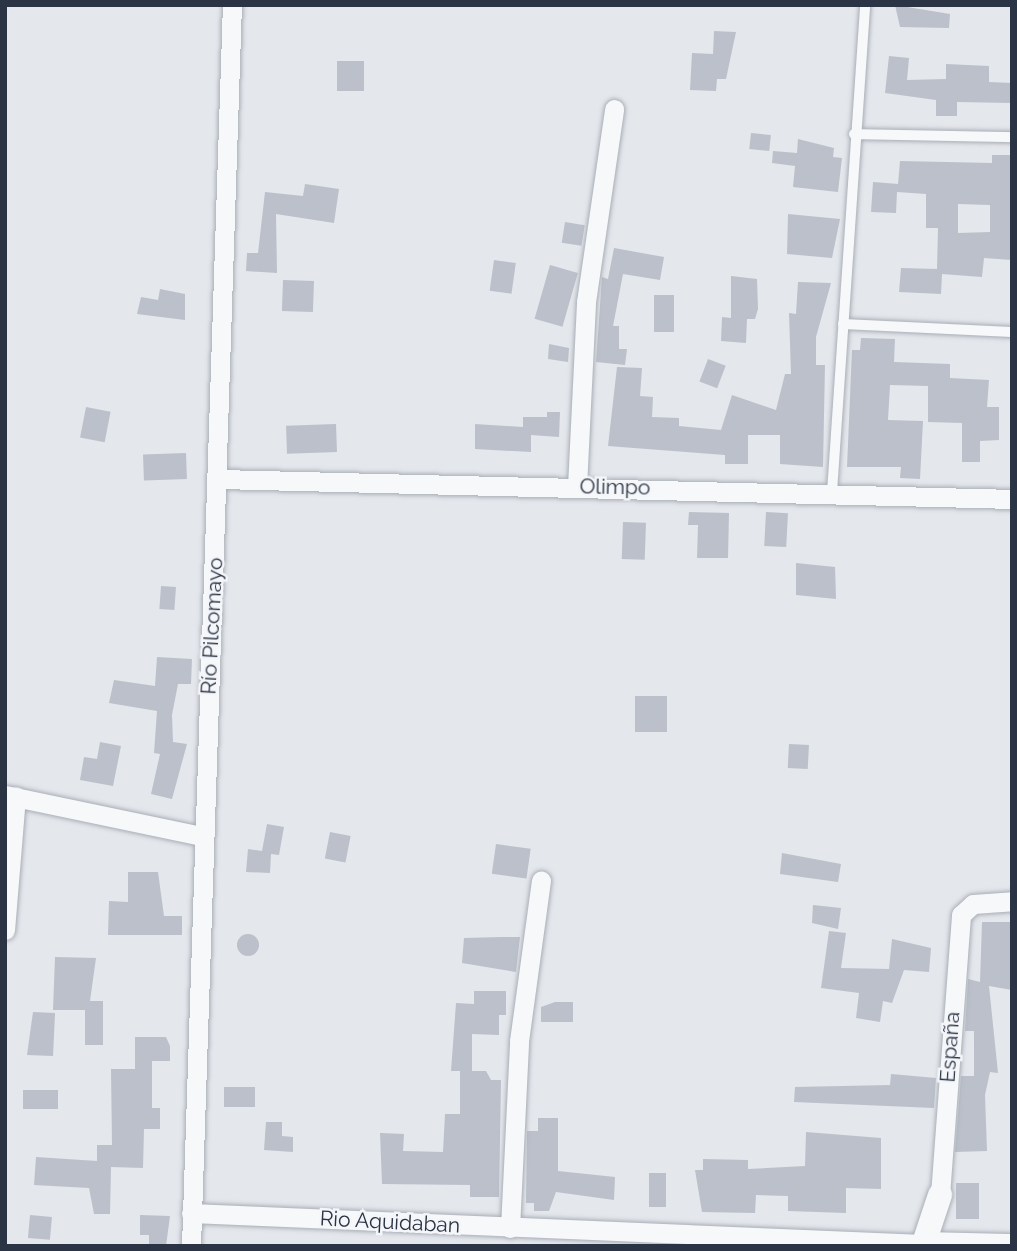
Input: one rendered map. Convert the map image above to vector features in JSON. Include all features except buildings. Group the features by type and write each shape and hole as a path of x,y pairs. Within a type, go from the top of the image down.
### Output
{"street":[{"name":"Río Pilcomayo","path":"191,1246 202,836 219,479 232,5"},
{"path":"577,487 586,302 614,110"},
{"name":"Olimpo","path":"219,479 832,492 1012,499"},
{"path":"5,930 11,796 202,836"},
{"path":"510,1228 519,1041 541,880"},
{"name":"España","path":"940,1195 961,915 973,904 1012,901"},
{"path":"923,1245 940,1195"},
{"path":"940,1195 951,1245"},
{"name":"Rio Aquidaban","path":"191,1213 510,1228 565,1239 1009,1246"}],"lane":[{"path":"832,492 854,134 865,5"},
{"path":"854,134 1012,137"},
{"path":"843,324 1012,332"}]}
